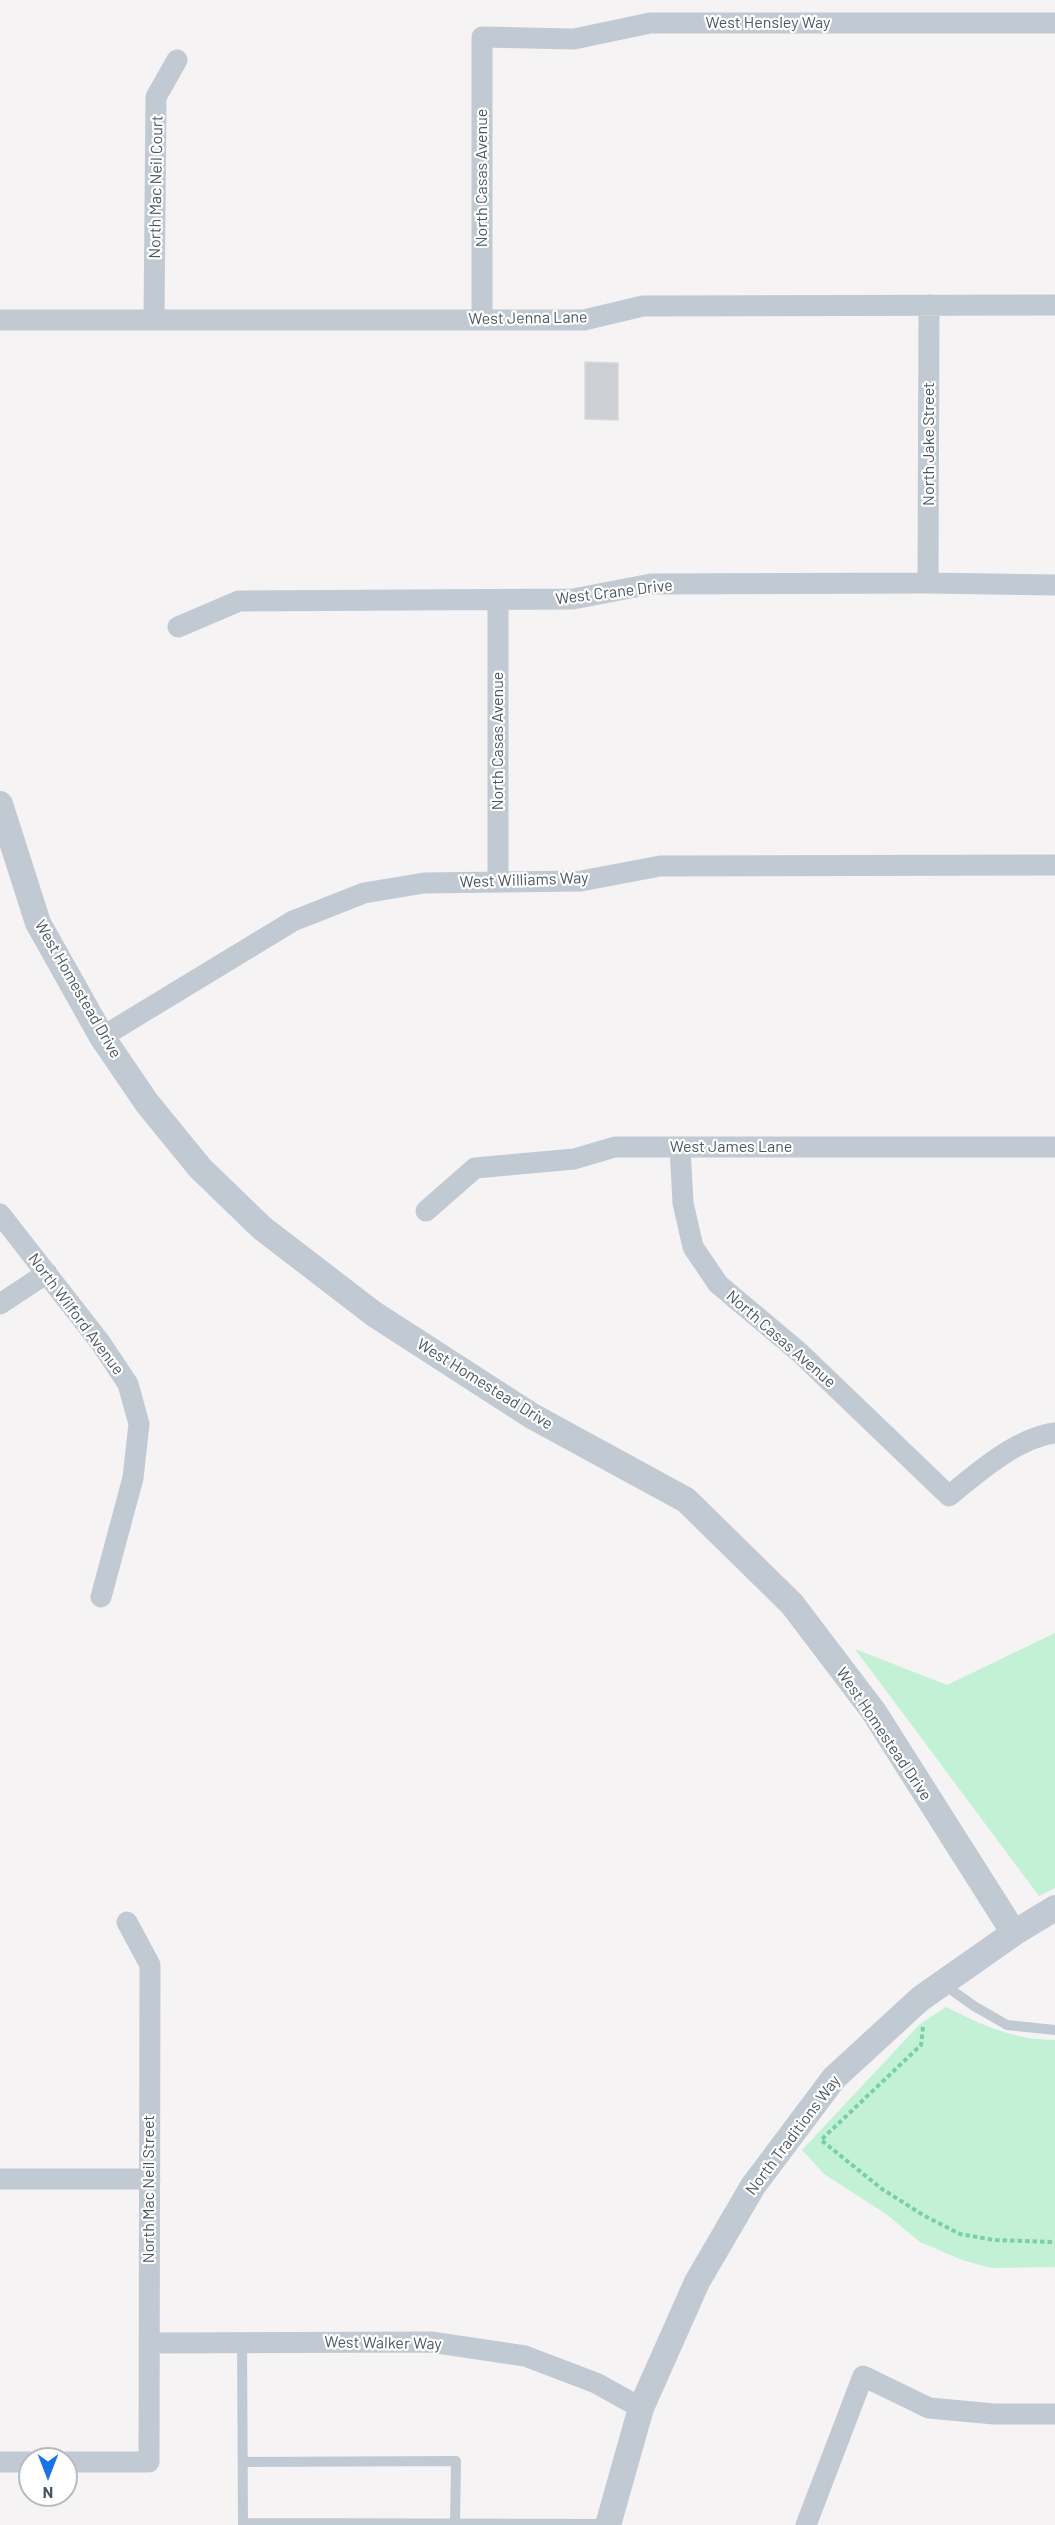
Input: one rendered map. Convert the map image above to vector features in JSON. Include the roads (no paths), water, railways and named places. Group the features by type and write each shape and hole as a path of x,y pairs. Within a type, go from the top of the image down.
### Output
{"street":[{"name":"West Hensley Way","path":"482,37 574,39 650,23 1055,23"},
{"name":"North Casas Avenue","path":"482,37 482,319"},
{"name":"North Mac Neil Court","path":"154,319 156,97 177,60"},
{"name":"North Jake Street","path":"928,583 929,305"},
{"name":"West Jenna Lane","path":"0,320 584,320 644,306 1055,305"},
{"name":"West Crane Drive","path":"178,627 239,602 573,599 651,584 1055,585"},
{"name":"North Casas Avenue","path":"498,600 498,881"},
{"name":"West Homestead Drive","path":"0,804 38,923 102,1037 147,1103 200,1168 262,1228 374,1314 532,1416 686,1500 792,1604 867,1703 1014,1934"},
{"name":"West Williams Way","path":"102,1037 292,921 364,893 424,884 580,881 660,866 1055,865"},
{"name":"West James Lane","path":"426,1210 475,1168 574,1159 615,1147 1055,1147"},
{"name":"North Casas Avenue","path":"681,1147 682,1203 693,1247 718,1284 799,1352 949,1496 994,1460 1044,1434 1055,1433"},
{"name":"North Wilford Avenue","path":"0,1214 100,1342 128,1384 139,1424 133,1478 101,1597"},
{"path":"0,1304 47,1273"},
{"name":"North Traditions Way","path":"608,2524 641,2408 697,2282 753,2186 834,2078 920,1999 1055,1908"},
{"name":"North Mac Neil Street","path":"78,2462 149,2462 150,1965 127,1922"},
{"path":"0,2179 150,2179"},
{"name":"West Walker Way","path":"149,2343 431,2342 525,2356 596,2383 641,2408"},
{"path":"806,2525 863,2376 929,2408 994,2414 1055,2414"},
{"path":"0,2462 18,2462"}],"lane":[{"path":"943,1984 974,2006 1007,2025 1055,2030"},
{"path":"242,2342 243,2524 608,2524"},
{"path":"243,2462 456,2461 455,2523"}]}
